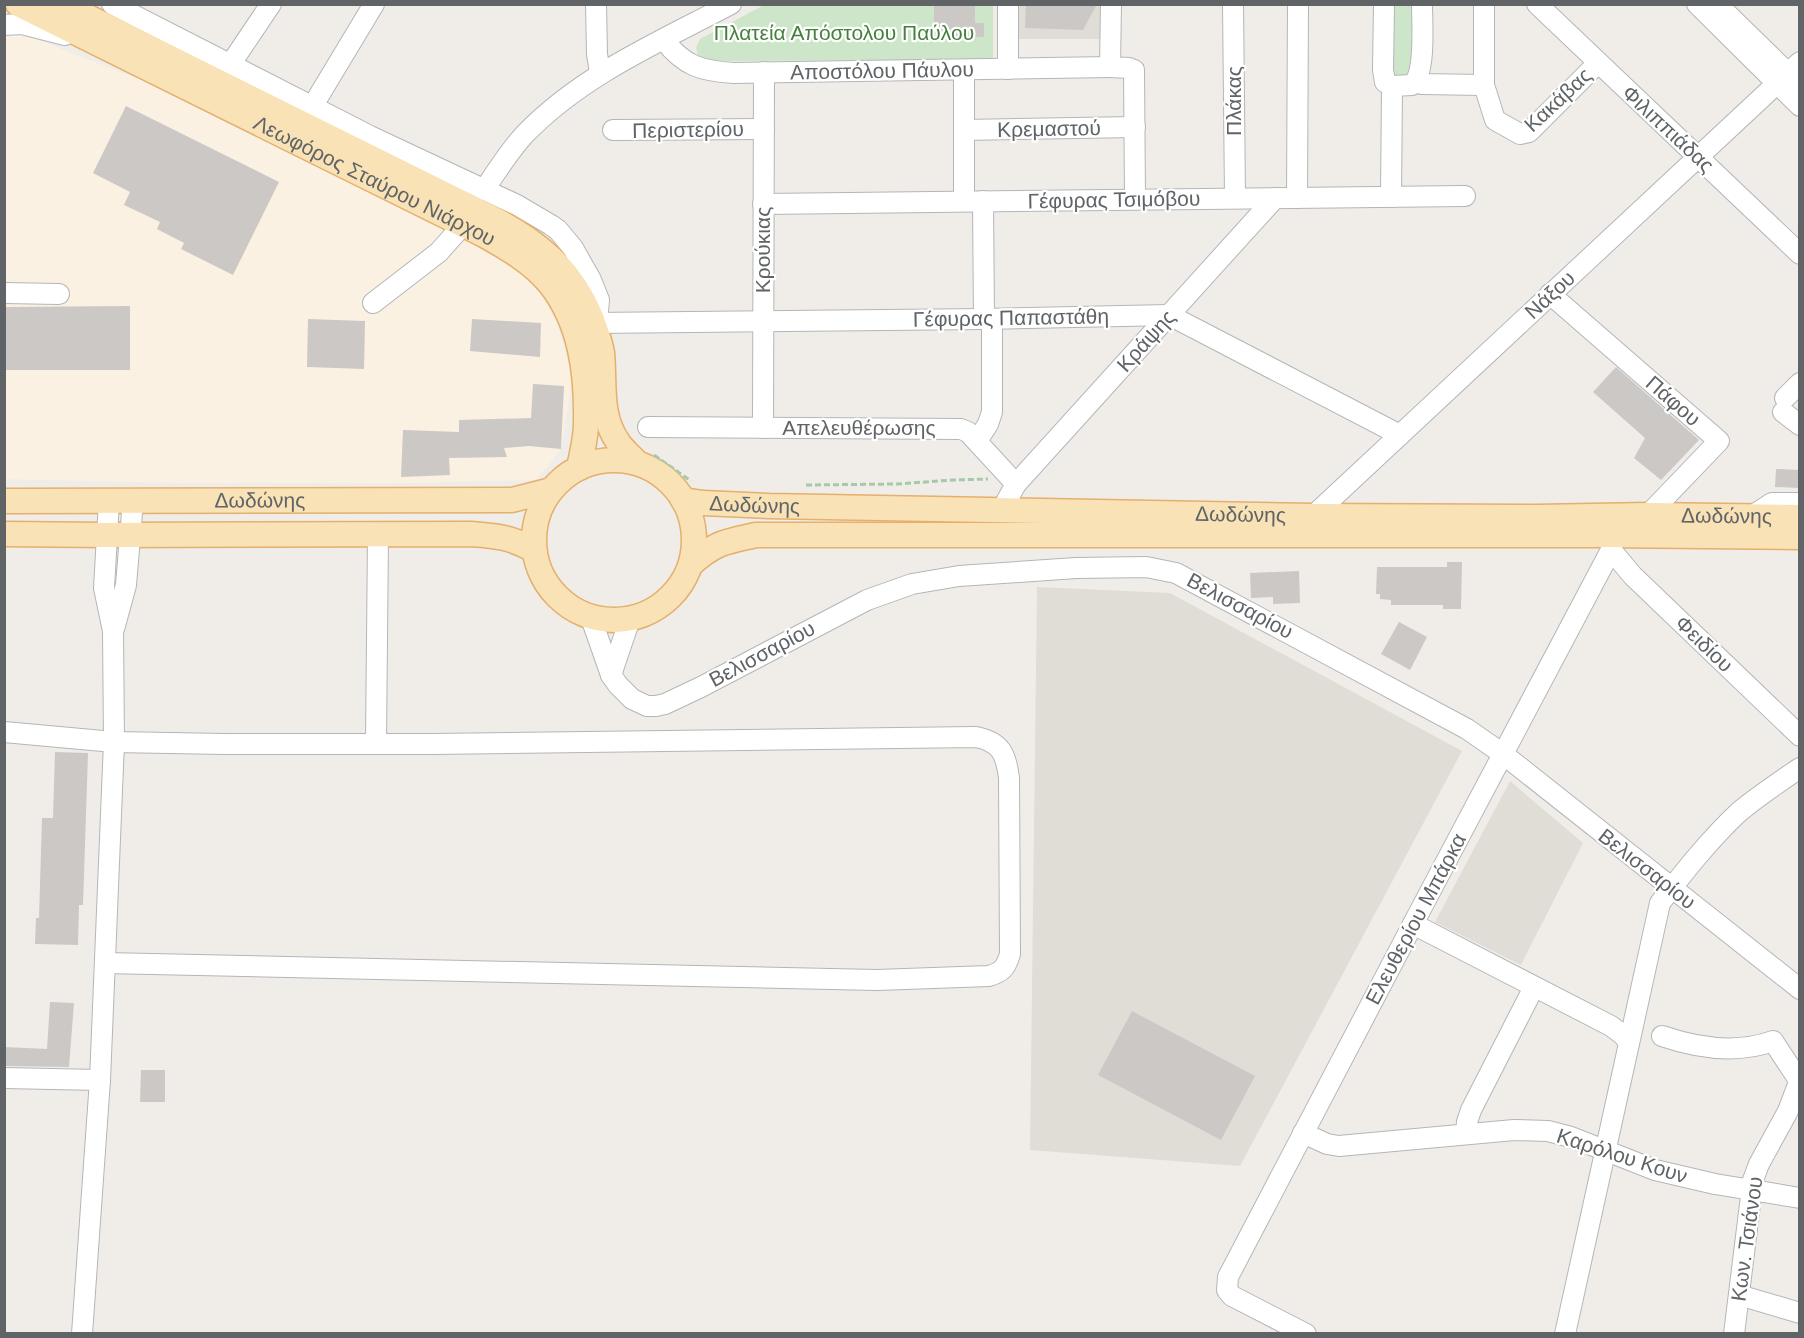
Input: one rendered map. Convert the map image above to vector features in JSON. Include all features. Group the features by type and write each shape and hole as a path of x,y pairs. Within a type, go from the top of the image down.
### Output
{"main road":[{"name":"Λεωφόρος Σταύρου Νιάρχου","path":"62,4 514,229 534,242 555,261 583,300 599,338 602,353 605,416 618,442 637,463"},
{"name":"Λεωφόρος Σταύρου Νιάρχου","path":"12,17 92,40 506,247 528,263 549,282 567,313 580,348 586,424 579,468"},
{"name":"Δωδώνης","path":"605,460 637,463 665,478 683,500 691,517 694,532 691,564 685,579 676,591 665,603 652,611 630,619 607,621 591,618 564,604 543,580 534,550 533,534 536,519 551,490 562,479 579,468 605,460"},
{"name":"Δωδώνης","path":"4,501 512,500 551,490"},
{"name":"Δωδώνης","path":"683,500 769,506 1313,516 1800,517"},
{"name":"Δωδώνης","path":"4,534 471,534 513,539 534,550"},
{"name":"Δωδώνης","path":"691,564 712,547 723,542 756,535 1612,540 1800,537"}],"street":[{"path":"112,4 312,106 535,215 558,230 567,239 581,261 599,300 598,311 593,323"},
{"path":"231,65 271,4"},
{"path":"312,106 374,4"},
{"path":"596,4 597,54 600,73"},
{"path":"1008,4 1008,69"},
{"path":"1111,4 1110,67 1134,70 1135,199"},
{"name":"Πλάκας","path":"1233,4 1235,198"},
{"path":"1297,198 1298,4"},
{"path":"1384,4 1383,70 1385,82 1392,86 1409,86 1416,82 1421,69 1422,4"},
{"name":"Κακάβας","path":"1484,4 1484,85 1495,120 1520,134 1529,132 1598,63"},
{"name":"Φιλιππιάδας","path":"1537,4 1800,254"},
{"path":"1697,4 1791,76"},
{"path":"1717,4 1791,76 1800,106"},
{"path":"484,190 524,135 600,73 664,40 720,7"},
{"name":"Αποστόλου Πάυλου","path":"664,40 678,57 695,67 727,72 1110,67"},
{"path":"964,69 964,130 988,319 992,412 988,424 977,441"},
{"name":"Κρούκιας","path":"763,428 764,72"},
{"name":"Νάξου","path":"1313,516 1697,157 1791,76"},
{"path":"1416,82 1484,85"},
{"path":"1391,196 1392,86"},
{"name":"Κρεμαστού","path":"964,130 1135,127"},
{"name":"Περιστερίου","path":"613,130 764,129"},
{"name":"Γέφυρας Τσιμόβου","path":"764,204 1465,196"},
{"name":"Κράψης","path":"1016,484 1275,198"},
{"path":"373,303 439,252 462,226"},
{"path":"4,293 59,294"},
{"name":"Πάφου","path":"1550,294 1719,441 1648,515"},
{"name":"Γέφυρας Παπαστάθη","path":"593,323 1169,315 1400,435"},
{"path":"1800,383 1784,405 1800,424"},
{"name":"Απελευθέρωσης","path":"648,427 959,428 967,431 1016,484"},
{"path":"1005,511 1016,484"},
{"path":"109,501 119,535"},
{"path":"82,1334 100,1080 114,742 113,631 104,588 119,535 133,501"},
{"path":"1752,516 1772,503 1800,503"},
{"path":"376,743 378,534"},
{"name":"Φειδίου","path":"1612,540 1633,576 1800,736"},
{"name":"Ελευθερίου Μπάρκα","path":"1306,1334 1237,1299 1227,1290 1228,1277 1503,754 1612,540"},
{"name":"Βελισσαρίου","path":"591,618 611,675 618,685 632,699 647,706 656,706 701,687 867,600 912,584 959,576 1041,569 1146,567 1167,570 1182,575 1458,724 1503,754 1800,990"},
{"path":"611,675 630,619"},
{"path":"4,732 114,742 225,744 976,738 988,740 999,747 1006,761 1009,778 1010,954 1007,965 1001,972 989,976 877,980 105,963"},
{"path":"1565,1334 1659,903 1732,819 1800,768"},
{"path":"1413,924 1611,1026 1629,1043"},
{"path":"1466,1134 1471,1110 1534,987"},
{"path":"1662,1036 1696,1046 1715,1048 1745,1047 1773,1041 1799,1082"},
{"path":"4,1078 100,1080"},
{"name":"Κων. Τσιάνου","path":"1734,1334 1751,1190 1759,1164 1788,1111 1799,1082"},
{"name":"Καρόλου Κουν","path":"1303,1133 1322,1142 1339,1146 1514,1130 1548,1131 1677,1176 1800,1198"},
{"path":"1739,1295 1800,1313"}],"shaded area":[{"path":"1017,5 1102,5 1102,39 1017,39"},
{"path":"4,25 163,88 495,250 530,279 544,299 558,327 572,382 561,449 536,480 409,483 184,483 5,479"},
{"path":"1037,587 1170,593 1462,751 1240,1166 1030,1150"},
{"path":"1510,781 1583,843 1521,965 1435,922"}],"green space":[{"name":"Πλατεία Απόστολου Παύλου","path":"764,5 993,5 993,60 714,61 698,55 696,48 700,39"},
{"path":"1389,5 1416,5 1417,43 1409,75 1393,80"}],"building":[{"path":"934,4 975,4 975,23 984,23 984,37 934,37"},
{"path":"1026,4 1097,4 1083,30 1025,28"},
{"path":"126,106 279,182 233,275 181,249 184,243 157,229 160,222 124,205 130,192 93,173"},
{"path":"130,306 130,370 4,370 4,307"},
{"path":"308,319 365,321 364,369 307,367"},
{"path":"472,319 541,323 540,357 470,351"},
{"path":"1616,367 1699,440 1661,480 1634,458 1645,438 1593,392"},
{"path":"533,384 564,386 561,449 529,446 504,448 507,457 449,458 450,475 401,477 403,430 459,432 459,420 531,418"},
{"path":"1776,469 1800,470 1800,488 1775,487"},
{"path":"1447,562 1462,562 1461,609 1443,609 1443,605 1391,605 1391,600 1380,599 1380,594 1376,594 1377,567 1447,567"},
{"path":"1299,571 1300,603 1273,604 1273,597 1251,598 1250,573"},
{"path":"1399,622 1427,637 1410,670 1381,654"},
{"path":"55,752 88,753 83,905 79,905 78,945 35,944 36,918 39,918 42,818 53,818"},
{"path":"50,1002 74,1003 69,1067 4,1066 4,1047 47,1049"},
{"path":"1132,1011 1255,1076 1221,1140 1098,1075"},
{"path":"141,1070 165,1070 165,1102 140,1102"}]}
